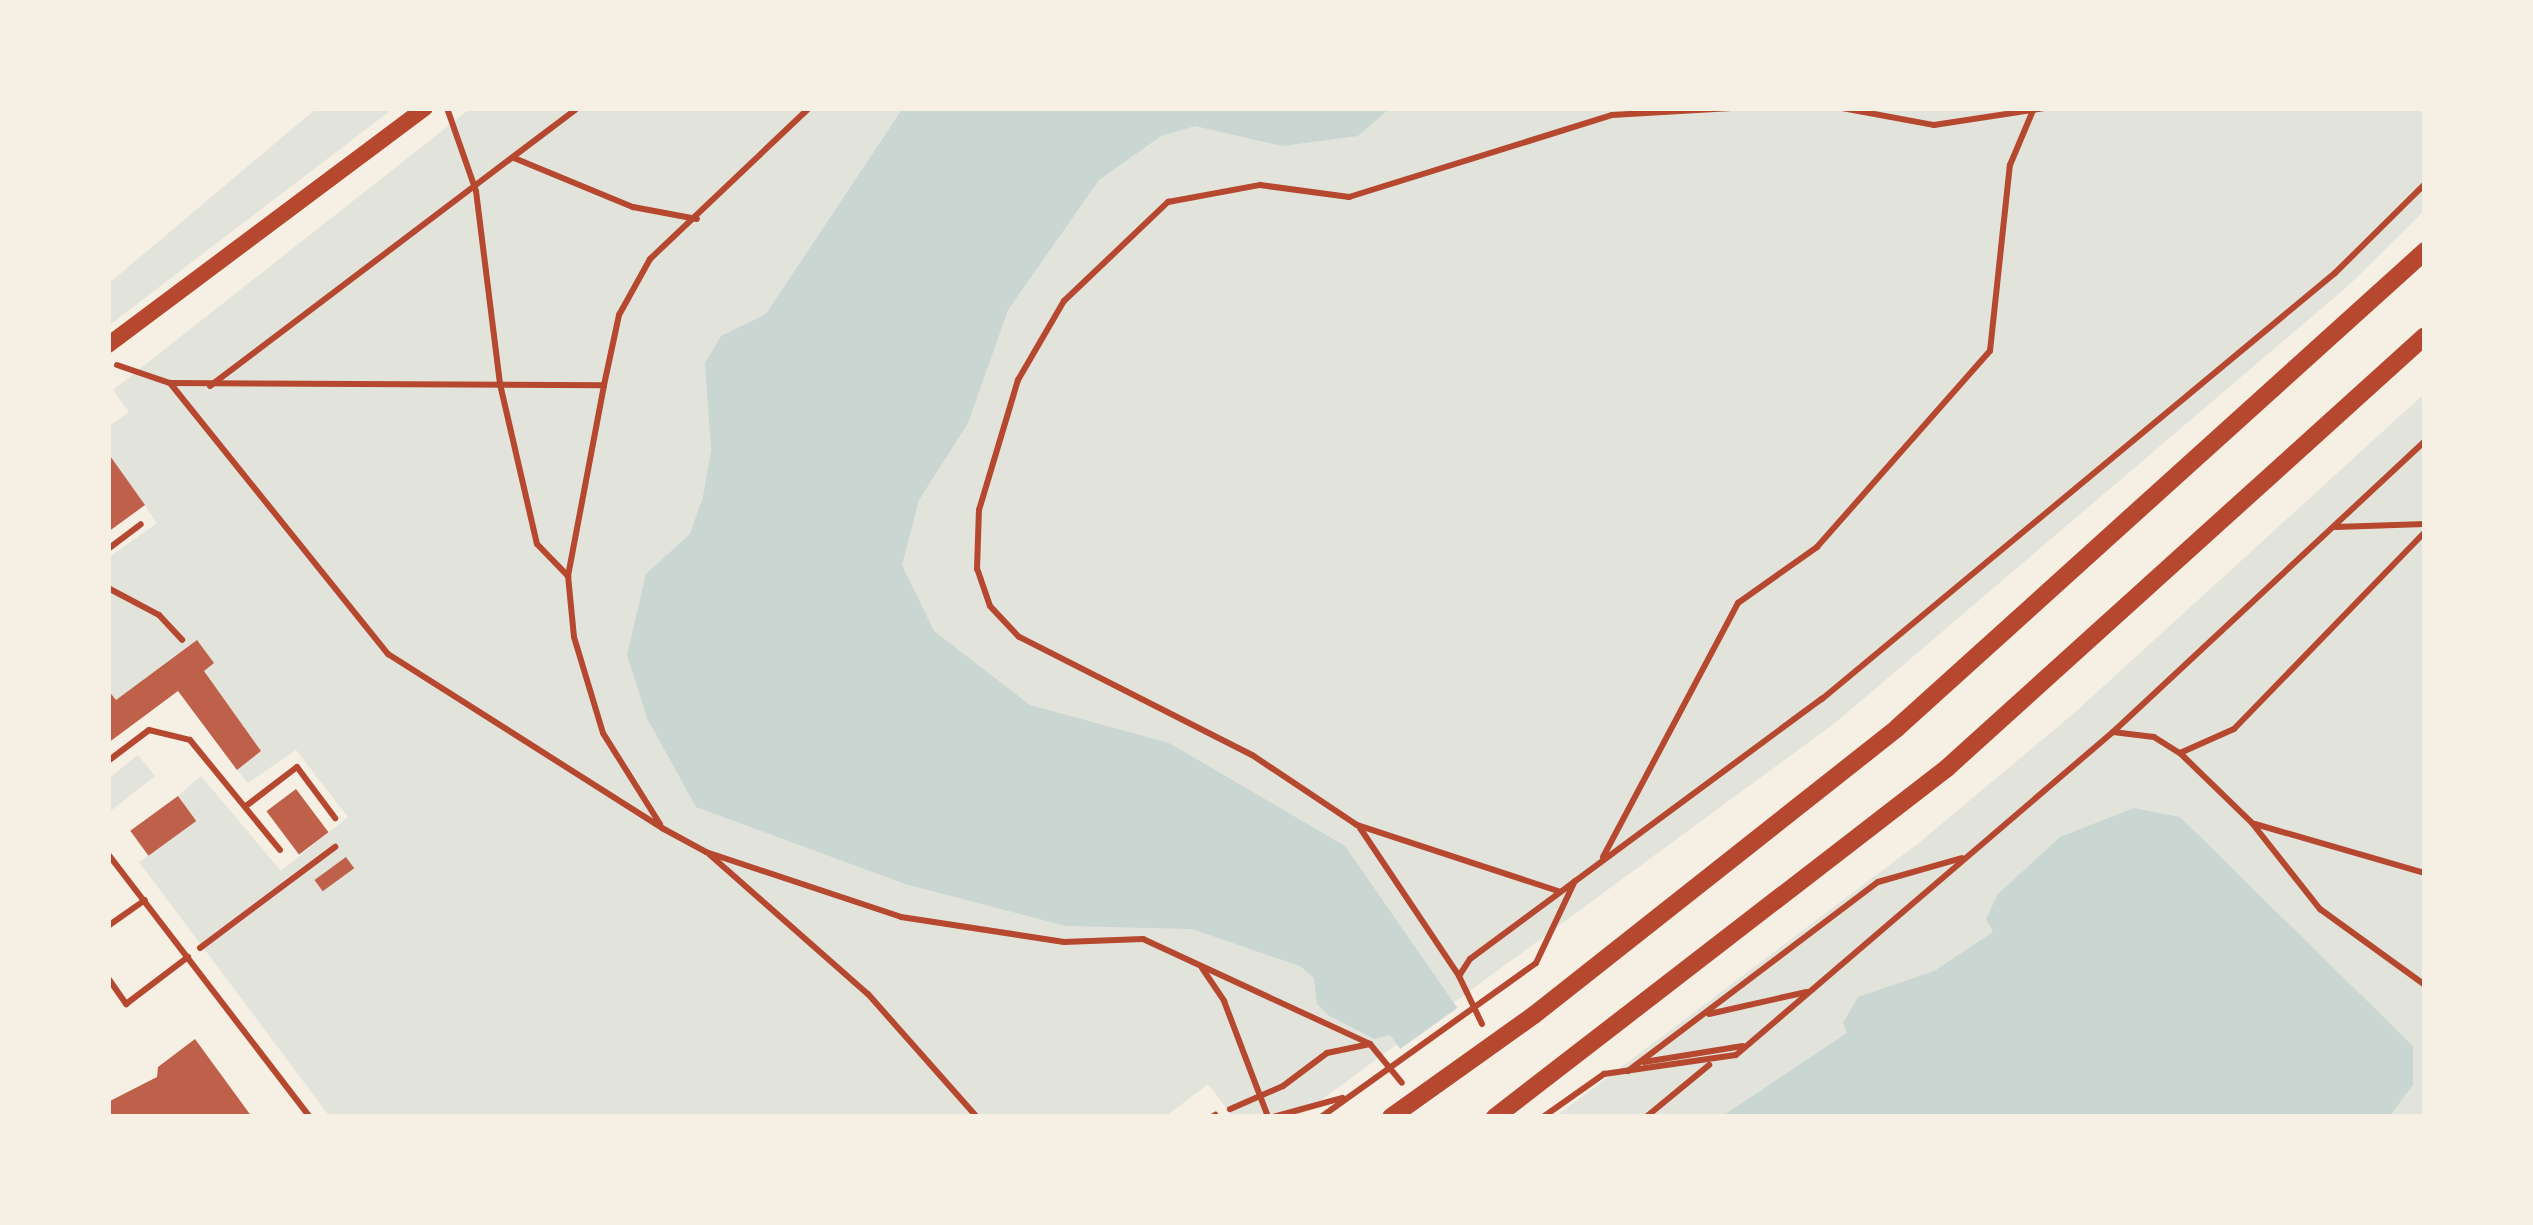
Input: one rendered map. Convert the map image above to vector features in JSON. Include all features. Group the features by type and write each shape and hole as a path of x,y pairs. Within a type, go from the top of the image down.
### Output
{"main road":[{"path":"1392,1116 1534,1015 1898,728 2425,251"},
{"path":"1495,1117 1947,768 2425,336"}],"street":[{"path":"108,345 425,108"}],"lane":[{"path":"108,549 142,524"},
{"path":"108,588 159,615 182,640"},
{"path":"108,761 148,730 169,731 200,750 280,850"},
{"path":"245,806 297,767 334,818"},
{"path":"108,854 310,1117"},
{"path":"108,926 145,900"},
{"path":"108,979 126,1004 188,957"}],"path":[{"path":"447,108 476,191 500,384 537,544 568,576"},
{"path":"210,386 476,191 577,108"},
{"path":"662,828 603,734 574,637 568,576 604,385 619,315 650,259 698,219 809,108"},
{"path":"1558,891 1358,825 1252,755 1019,637 991,606 977,569 980,511 1018,380 1064,301 1168,202 1260,185 1349,197 1612,116 1732,108"},
{"path":"1842,108 1934,124 2044,108"},
{"path":"1602,860 1738,603 1817,547 1990,351 2010,165 2032,111"},
{"path":"513,157 633,207 698,219"},
{"path":"1459,976 1558,891 1822,699 2335,273 2425,184"},
{"path":"108,361 170,383 210,386 604,385"},
{"path":"170,383 388,654 662,828 706,851 901,916 1064,942 1143,939 1370,1044 1327,1053 1258,1097 1214,1116"},
{"path":"1646,1117 1711,1062 1748,1045 2113,732 2425,441"},
{"path":"2332,527 2425,528"},
{"path":"2180,753 2234,729 2425,528"},
{"path":"2113,732 2154,737 2180,753 2252,823 2320,909 2425,985"},
{"path":"2252,823 2425,873"},
{"path":"1358,825 1459,976 1467,1004 1496,1042"},
{"path":"188,957 335,848"},
{"path":"706,851 868,994 977,1117"},
{"path":"1625,1072 1878,882 1968,857"},
{"path":"1321,1117 1536,963 1577,878"},
{"path":"1202,968 1224,1001 1258,1097 1271,1117 1351,1095"},
{"path":"1705,1014 1811,991"},
{"path":"1640,1063 1748,1045"},
{"path":"1544,1117 1604,1074 1711,1062"},
{"path":"1539,1098 1553,1117"}],"shaded area":[{"path":"317,108 394,108 108,326 108,284"},
{"path":"471,108 2425,108 2425,210 2349,285 1835,723 1298,1117 1233,1117 1208,1084 1165,1117 330,1117 139,862 195,821 178,796 201,776 281,871 348,817 296,750 248,783 237,770 261,751 204,671 116,700 108,690 108,558 157,523 108,453 108,427 129,412 113,390"},
{"path":"903,108 1390,108 1358,136 1282,146 1195,126 1161,136 1099,180 1008,310 968,423 919,500 902,565 934,631 1030,705 1169,743 1345,846 1533,1117 1451,1117 1390,1035 1374,1039 1328,1015 1317,1004 1314,978 1300,966 1192,929 1066,926 905,884 696,807 647,718 627,655 646,574 690,534 703,497 711,450 705,363 721,336 766,314"},
{"path":"2425,393 2425,1117 1555,1117 1920,842 2073,714"},
{"path":"138,755 155,776 108,813 108,779"},
{"path":"2134,808 2180,817 2413,1046 2413,1085 2389,1117 1721,1117 1847,1033 1843,1023 1858,997 1934,971 1993,932 1986,919 1998,894 2060,837"}],"pier":[{"path":"1460,1006 1539,1117 1443,1117 1396,1052"}],"building":[{"path":"108,453 145,505 108,532"},
{"path":"197,640 214,663 204,671 261,751 237,770 178,691 108,743 108,690 116,700"},
{"path":"296,789 328,832 299,854 266,811"},
{"path":"178,796 196,821 148,856 130,831"},
{"path":"346,857 354,868 323,891 314,880"},
{"path":"195,1039 252,1117 112,1117 108,1102 157,1077 158,1067"}]}
